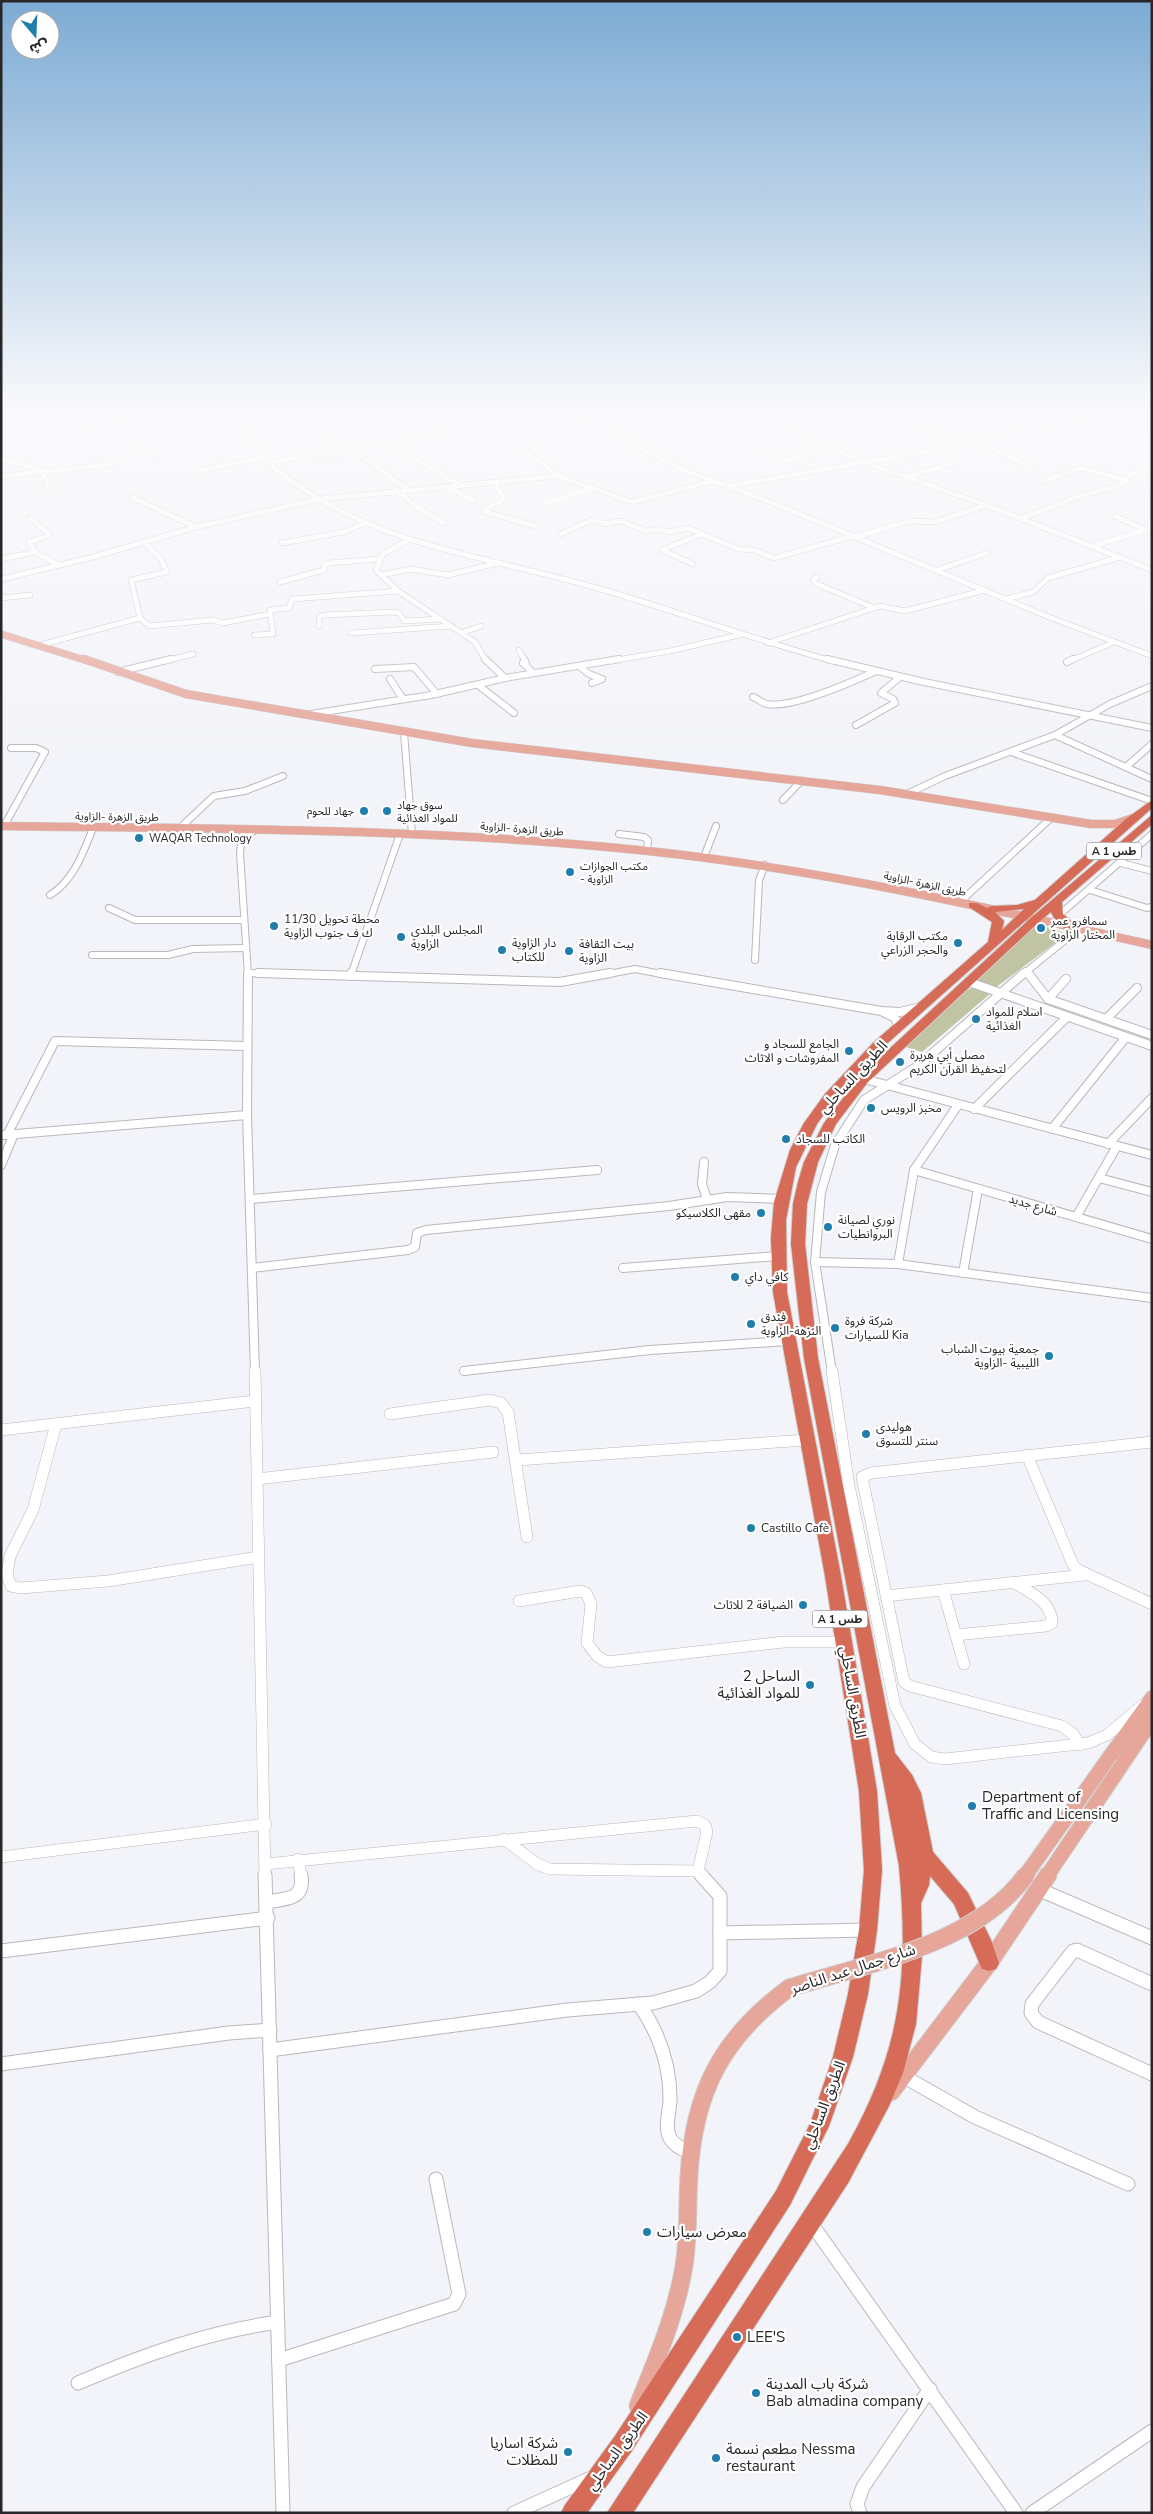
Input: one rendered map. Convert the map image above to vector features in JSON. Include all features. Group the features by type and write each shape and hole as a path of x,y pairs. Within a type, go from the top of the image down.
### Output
{"highway":[{"name":"الطريق الساحلي","path":"1145,831 1152,802"},
{"name":"الطريق الساحلي","path":"573,2513 623,2444 783,2198 819,2126 851,2028 868,1930 873,1870 871,1822 865,1761 780,1292 777,1256 781,1199 796,1151 810,1124 830,1097 899,1028 993,943 1029,918 1057,909 1145,831 1152,818"},
{"name":"الطريق الساحلي","path":"619,2513 838,2180 877,2109 901,2047 912,1977 912,1903 903,1833 811,1358 798,1244 800,1204 811,1162 830,1123 841,1106 864,1079 969,982 1029,918 1038,902 1112,837 1145,831"},
{"path":"992,909 1017,908 1038,902"},
{"path":"973,905 992,915 998,922 993,943"},
{"path":"1057,909 1076,928"},
{"path":"887,1755 898,1768 912,1793 924,1855 920,1885 912,1903"},
{"path":"924,1855 961,1900 981,1940 989,1963"}],"main road":[{"path":"1,634 44,644 156,686 195,696 305,715 547,753 907,794 1091,824 1115,824 1145,831"},
{"path":"1091,824 1108,831 1112,837"},
{"name":"طريق الزهرة -الزاوية","path":"3,826 412,834 647,850 765,865 960,902 1152,945"},
{"name":"شارع جمال عبد الناصر","path":"623,2444 656,2361 680,2288 684,2265 692,2154 702,2101 716,2064 758,2010 789,1988 931,1944 967,1928 985,1916 1022,1881 1150,1700"},
{"path":"877,2109 989,1963 1152,1720"}],"street":[{"path":"43,529 50,535 29,542 35,552 58,565"},
{"path":"2,579 188,529"},
{"path":"282,543 350,529"},
{"path":"381,529 408,540 605,590 741,635 876,671 1090,717 1152,728"},
{"path":"561,534 572,529"},
{"path":"641,529 646,531 656,529"},
{"path":"659,529 669,532 682,529"},
{"path":"691,529 738,549 754,550 774,558 881,529"},
{"path":"836,529 1152,656"},
{"path":"1051,529 1152,570"},
{"path":"1093,546 1135,536 1148,529"},
{"path":"693,564 662,550 702,534"},
{"path":"408,540 387,551 379,559 376,568 398,590 475,642 486,661 505,678"},
{"path":"140,618 132,579 167,572 160,559 144,542"},
{"path":"1,559 35,552"},
{"path":"936,570 987,553"},
{"path":"1006,599 1033,592 1048,578 1121,557"},
{"path":"280,582 324,570 325,564 379,559"},
{"path":"381,575 412,569 448,575 498,563"},
{"path":"1142,566 1152,563"},
{"path":"817,577 814,580 815,583 874,608"},
{"path":"254,635 273,634 271,609 290,607 292,599 398,590"},
{"path":"768,643 874,608 886,606 905,611 985,590"},
{"path":"1,598 30,595"},
{"path":"319,626 319,617 324,614 394,612 399,613 404,621 440,619"},
{"path":"44,644 140,618 153,626 203,620 223,623 270,614"},
{"path":"351,633 451,626"},
{"path":"461,632 481,626"},
{"path":"305,715 320,711 436,694 505,678 670,651 741,635"},
{"path":"1068,662 1114,642"},
{"path":"519,650 526,662 515,664 523,663 534,673"},
{"path":"118,672 193,654"},
{"path":"579,666 589,674 602,679 592,682"},
{"path":"375,669 414,667 436,694"},
{"path":"753,697 768,704 781,703 840,687 876,671"},
{"path":"856,725 895,703 882,693 900,677"},
{"path":"390,679 403,699"},
{"path":"478,685 514,713"},
{"path":"907,794 945,776 1055,735 1090,717 1110,704 1152,686"},
{"path":"404,732 412,834"},
{"path":"1055,735 1152,779"},
{"path":"1126,767 1152,744"},
{"path":"3,826 45,752 36,748 11,748"},
{"path":"1011,752 1152,802"},
{"path":"184,829 183,824 188,818 214,796 245,791 283,776"},
{"path":"783,800 801,781"},
{"path":"960,902 1052,817"},
{"path":"704,857 716,826"},
{"path":"50,894 63,885 78,861 93,828"},
{"path":"254,831 242,836 240,844 248,972 247,1115 283,2513"},
{"path":"1057,909 1090,890 1121,863 1145,831"},
{"path":"350,976 400,834"},
{"path":"619,834 644,837 648,840 647,850"},
{"path":"1121,863 1152,871"},
{"path":"755,960 758,890 765,865"},
{"path":"1090,890 1147,908 1152,907"},
{"path":"109,908 134,920 244,920"},
{"path":"1076,928 999,993 918,1066 885,1085 859,1107 835,1145 821,1192 815,1262 849,1486 895,1706 905,1728 922,1751 938,1759 1080,1745 1107,1735 1150,1700"},
{"path":"92,955 168,955 193,949 246,948"},
{"path":"248,972 560,982 635,969 881,1011 900,1012 922,1007"},
{"path":"1026,971 1048,999 1152,1035"},
{"path":"1048,999 1066,979"},
{"path":"969,982 1152,1046"},
{"path":"1106,1019 1137,988"},
{"path":"881,1011 894,1018 899,1028"},
{"path":"974,1109 1067,1017"},
{"path":"1052,1129 1126,1037"},
{"path":"1,1165 8,1135 55,1040 247,1046"},
{"path":"864,1079 1152,1155"},
{"path":"1076,1217 1099,1178 1113,1145 1152,1098"},
{"path":"898,1264 914,1170 958,1105"},
{"path":"8,1135 247,1115"},
{"path":"704,1162 702,1184 707,1199"},
{"path":"250,1199 597,1170"},
{"name":"شارع جديد","path":"914,1170 1152,1239"},
{"path":"1099,1178 1152,1192"},
{"path":"963,1272 978,1189"},
{"path":"252,1268 408,1250 415,1246 417,1233 426,1230 669,1206 707,1199 732,1197 781,1199"},
{"path":"623,1268 777,1256"},
{"path":"815,1262 898,1264 1151,1300"},
{"path":"464,1371 650,1350 788,1340"},
{"path":"390,1414 490,1400 500,1402 508,1412 518,1460 527,1537"},
{"path":"1,1430 255,1401"},
{"path":"56,1424 33,1510 10,1556 7,1575 11,1586 21,1588 108,1581 258,1558"},
{"path":"518,1460 807,1440"},
{"path":"1080,1745 1073,1734 1062,1726 910,1686 904,1682 862,1477 864,1474 1152,1442"},
{"path":"257,1479 493,1452"},
{"path":"1027,1455 1073,1565 1086,1575 1152,1604"},
{"path":"886,1596 1086,1575"},
{"path":"956,1635 1046,1626 1052,1623 1053,1618 1044,1602 1013,1582"},
{"path":"943,1590 964,1664"},
{"path":"519,1601 580,1591 586,1594 591,1604 587,1643 600,1659 607,1662 769,1642 797,1640 844,1642"},
{"path":"266,1864 298,1859 697,1822 705,1825 706,1832 698,1870"},
{"path":"1,1857 266,1824"},
{"path":"270,2050 587,2007 639,2004 671,1999 706,1986 715,1980 720,1970 720,1896 698,1870 550,1869 537,1864 504,1839"},
{"path":"268,1902 293,1897 300,1891 302,1884 298,1859"},
{"path":"1038,1889 1152,1938"},
{"path":"1,1951 268,1918"},
{"path":"720,1933 868,1930"},
{"path":"1152,1984 1077,1950 1072,1951 1032,2004 1031,2013 1038,2022 1152,2074"},
{"path":"639,2004 654,2023 663,2048 670,2081 668,2126 670,2137 675,2145 692,2154"},
{"path":"1,2064 229,2033 270,2030"},
{"path":"903,2076 975,2117 1128,2184"},
{"path":"279,2360 454,2304 459,2294 436,2180"},
{"path":"810,2222 1016,2513"},
{"path":"78,2383 103,2372 196,2340 248,2325 278,2322"},
{"path":"860,2513 857,2504 863,2487 930,2389"},
{"path":"1032,2513 1152,2431"},
{"path":"514,2513 600,2474"}],"green space":[{"path":"1041,925 1067,934 995,988 976,980 975,978 1035,926"},
{"path":"973,988 991,993 922,1052 903,1046 966,990"}],"place":[{"name":"جهاد للحوم","path":"364,811"},
{"name":"سوق جهاد للمواد الغذائية","path":"387,811"},
{"name":"WAQAR Technology","path":"139,838"},
{"name":"مكتب الجوازات - الزاوية","path":"570,872"},
{"name":"محطة تحويل 11/30 ك ف جنوب الزاوية","path":"274,926"},
{"name":"سمافرو عمر المختار الزاوية","path":"1041,928"},
{"name":"المجلس البلدي الزاوية","path":"401,937"},
{"name":"مكتب الرقابة والحجر الزراعي","path":"958,943"},
{"name":"دار الزاوية للكتاب","path":"502,950"},
{"name":"بيت الثقافة الزاوية","path":"569,951"},
{"name":"اسلام للمواد الغذائية","path":"976,1019"},
{"name":"الجامع للسجاد و المفروشات و الاثاث","path":"849,1051"},
{"name":"مصلى أبي هريرة لتحفيظ القرآن الكريم","path":"900,1062"},
{"name":"مخبز الرويس","path":"871,1108"},
{"name":"الكاتب للسجاد","path":"786,1139"},
{"name":"مقهى الكلاسيكو","path":"761,1213"},
{"name":"نوري لصيانة البروانطيات","path":"828,1227"},
{"name":"كافي داي","path":"735,1277"},
{"name":"فندق النزهة-الزاوية","path":"751,1324"},
{"name":"شركة فروة للسيارات Kia","path":"835,1328"},
{"name":"جمعية بيوت الشباب الليبية -الزاوية","path":"1049,1356"},
{"name":"هوليدى سنتر للتسوق","path":"866,1434"},
{"name":"Castillo Cafè","path":"751,1528"},
{"name":"الضيافة 2 للاثاث","path":"803,1605"},
{"name":"الساحل 2 للمواد الغذائية","path":"810,1685"},
{"name":"Department of Traffic and Licensing","path":"972,1806"},
{"name":"معرض سيارات","path":"647,2232"},
{"name":"LEE'S","path":"737,2337"},
{"name":"شركة باب المدينة Bab almadina company","path":"756,2393"},
{"name":"شركة اساريا للمظلات","path":"568,2452"},
{"name":"مطعم نسمة Nessma restaurant","path":"716,2458"}]}
